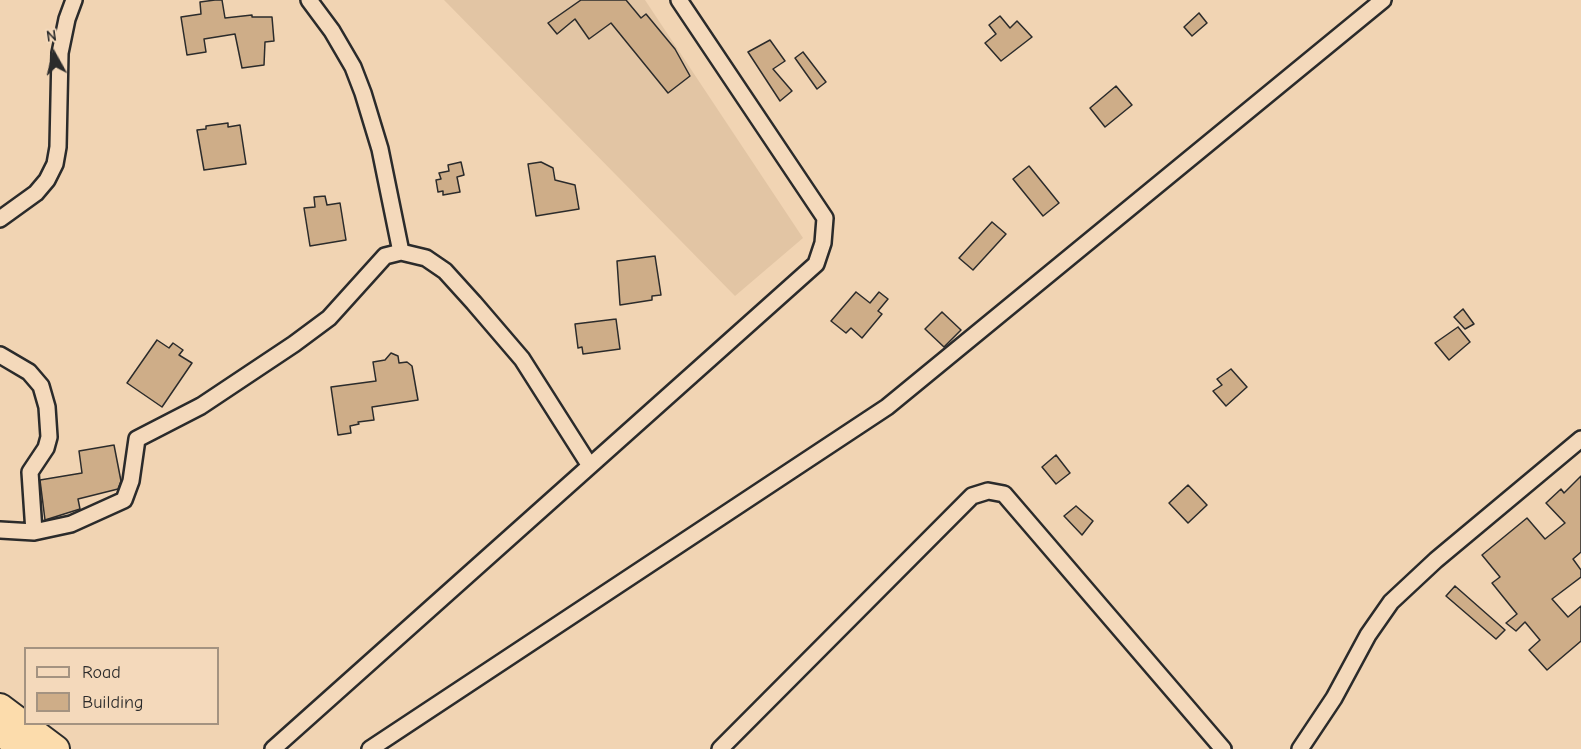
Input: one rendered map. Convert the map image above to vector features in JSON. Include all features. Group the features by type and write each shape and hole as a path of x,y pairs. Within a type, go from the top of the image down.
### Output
{"highway":[{"path":"0,707 56,749"},
{"path":"0,732 23,749"}],"street":[{"path":"0,219 36,193 48,180 55,164 58,147 60,53 67,19 74,0"},
{"path":"309,0 332,31 353,67 363,93 380,150 401,252"},
{"path":"273,749 816,264 823,243 825,218 679,0"},
{"path":"370,749 886,407 1383,0"},
{"path":"0,530 34,532 71,524 124,500 131,481 137,439 201,406 294,344 329,318 385,256 401,252 426,258 446,271 522,359 590,466"},
{"path":"0,355 29,372 41,386 47,407 49,437 46,448 30,472 34,532"},
{"path":"1300,749 1334,698 1368,635 1391,602 1436,560 1581,439"},
{"path":"720,749 972,496 988,490 1004,494 1223,749"}],"shaded area":[{"path":"444,0 645,0 803,238 735,296"}],"building":[{"path":"222,0 225,18 252,15 252,17 272,17 274,41 265,42 264,65 242,68 235,34 204,39 206,52 187,55 181,17 201,14 200,2"},
{"path":"581,0 626,0 641,18 646,14 675,49 690,76 668,93 611,23 589,39 575,19 557,34 548,23"},
{"path":"1199,13 1207,23 1192,36 1184,27"},
{"path":"1000,16 1010,28 1017,21 1032,37 1001,61 985,43 996,34 989,25"},
{"path":"770,40 785,61 773,69 792,91 780,101 748,52"},
{"path":"803,52 826,82 817,89 795,58"},
{"path":"1116,86 1132,105 1105,127 1090,108"},
{"path":"228,123 228,127 240,125 246,164 204,170 197,130 206,129 206,126"},
{"path":"461,162 464,175 457,177 460,192 443,195 443,191 438,192 436,180 441,179 439,173 449,171 448,165"},
{"path":"541,162 553,168 555,180 575,185 579,209 536,216 528,164"},
{"path":"1029,166 1059,203 1043,216 1013,179"},
{"path":"325,196 327,205 340,203 346,240 310,246 304,208 315,207 314,197"},
{"path":"992,222 1006,234 973,270 959,258"},
{"path":"655,256 661,295 652,296 652,300 620,305 617,261"},
{"path":"856,292 870,303 879,292 888,299 878,311 882,314 862,338 851,328 846,333 831,321"},
{"path":"1463,309 1474,324 1465,329 1454,317"},
{"path":"942,312 961,330 944,347 925,329"},
{"path":"616,319 620,349 583,354 582,347 578,348 575,324"},
{"path":"1458,327 1470,342 1449,360 1435,343"},
{"path":"157,340 169,348 173,343 183,350 179,355 192,363 162,407 127,383"},
{"path":"391,353 398,356 399,363 407,362 412,366 418,400 372,407 374,420 358,422 359,424 350,426 351,433 338,435 331,387 376,381 373,362 385,360"},
{"path":"1231,369 1247,387 1226,406 1213,391 1222,385 1217,379"},
{"path":"114,445 121,481 118,489 78,499 80,509 45,520 40,480 82,473 79,451"},
{"path":"1056,455 1070,473 1056,484 1042,467"},
{"path":"1581,476 1581,552 1573,559 1581,570 1581,577 1552,599 1568,617 1581,606 1581,641 1547,670 1529,650 1540,640 1525,622 1516,631 1506,623 1517,614 1492,583 1500,577 1482,555 1527,518 1545,539 1565,523 1546,503 1561,489 1564,493"},
{"path":"1188,485 1207,505 1188,523 1169,503"},
{"path":"1076,506 1093,521 1082,535 1064,516"},
{"path":"1455,586 1505,630 1496,639 1446,596"}]}
